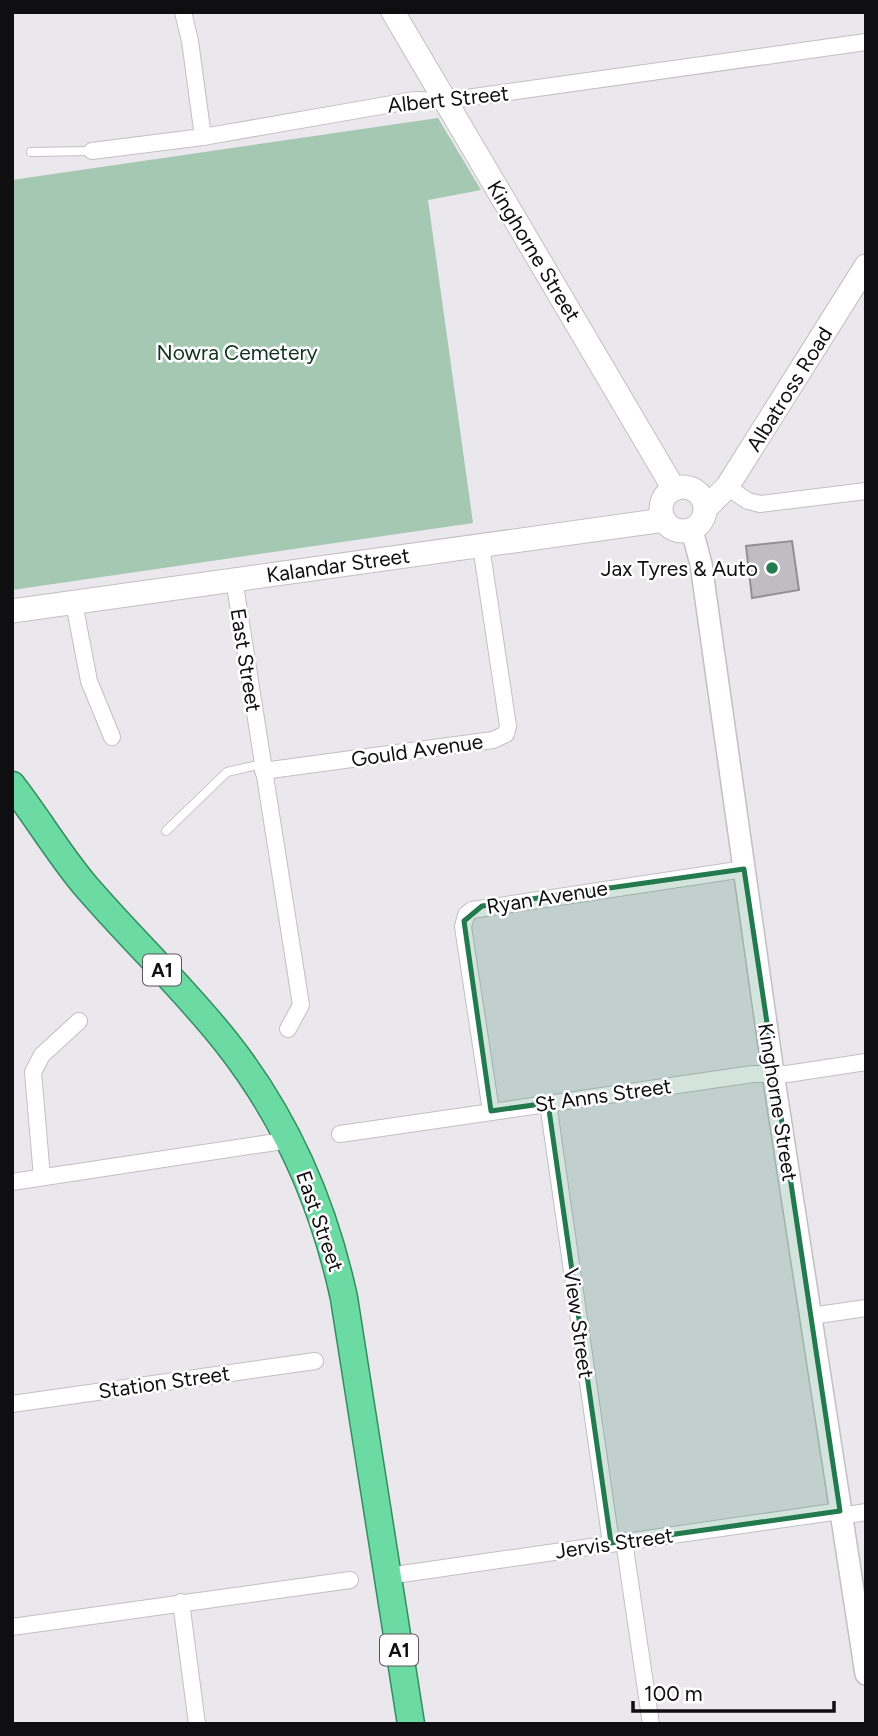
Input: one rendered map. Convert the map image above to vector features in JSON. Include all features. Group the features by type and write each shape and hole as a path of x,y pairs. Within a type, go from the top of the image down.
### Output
{"highway":[{"name":"East Street","path":"12,770 28,806"},
{"name":"East Street","path":"12,785 82,882 226,1042 268,1102 316,1199 339,1272 411,1724"}],"main road":[{"name":"Kinghorne Street","path":"393,12 674,489"},
{"name":"Albatross Road","path":"706,508 727,487 866,266"},
{"path":"674,489 692,489 702,496 706,508 702,521 692,530 673,529 664,520 662,506 668,493 674,489"},
{"name":"Kalandar Street","path":"12,611 664,520"}],"street":[{"path":"183,12 204,137"},
{"name":"Albert Street","path":"92,151 204,137 415,100 445,101 866,42"},
{"path":"727,487 748,501 760,504 866,491"},
{"name":"Kinghorne Street","path":"692,530 701,564 774,1073 866,1674"},
{"name":"Gould Avenue","path":"262,767 494,740 506,734 509,726 481,546"},
{"name":"East Street","path":"234,579 301,1005 288,1029"},
{"path":"74,603 89,681 112,737"},
{"name":"Ryan Avenue","path":"491,1111 463,927 466,915 472,910 744,869"},
{"path":"42,1177 33,1072 43,1055 79,1021"},
{"name":"St Anns Street","path":"340,1133 866,1062"},
{"name":"View Street","path":"548,1103 617,1542 651,1724"},
{"path":"12,1182 289,1140"},
{"path":"811,1316 866,1308"},
{"name":"Station Street","path":"12,1404 315,1361"},
{"name":"Jervis Street","path":"388,1576 617,1542 866,1512"},
{"path":"12,1627 350,1580"},
{"path":"181,1602 197,1724"}],"lane":[{"name":"Albert Street","path":"31,152 92,151"},
{"path":"166,831 227,772 262,767"}],"highlighted area":[{"path":"744,869 840,1511 611,1543 548,1103 491,1111 464,921 482,906"}],"green space":[{"name":"Nowra Cemetery","path":"438,118 481,190 428,200 473,523 12,590 12,180"}],"building":[{"name":"Jax Tyres & Auto","path":"792,541 799,590 752,598 746,546"}],"place":[{"name":"Jax Tyres & Auto","path":"772,568"}]}
